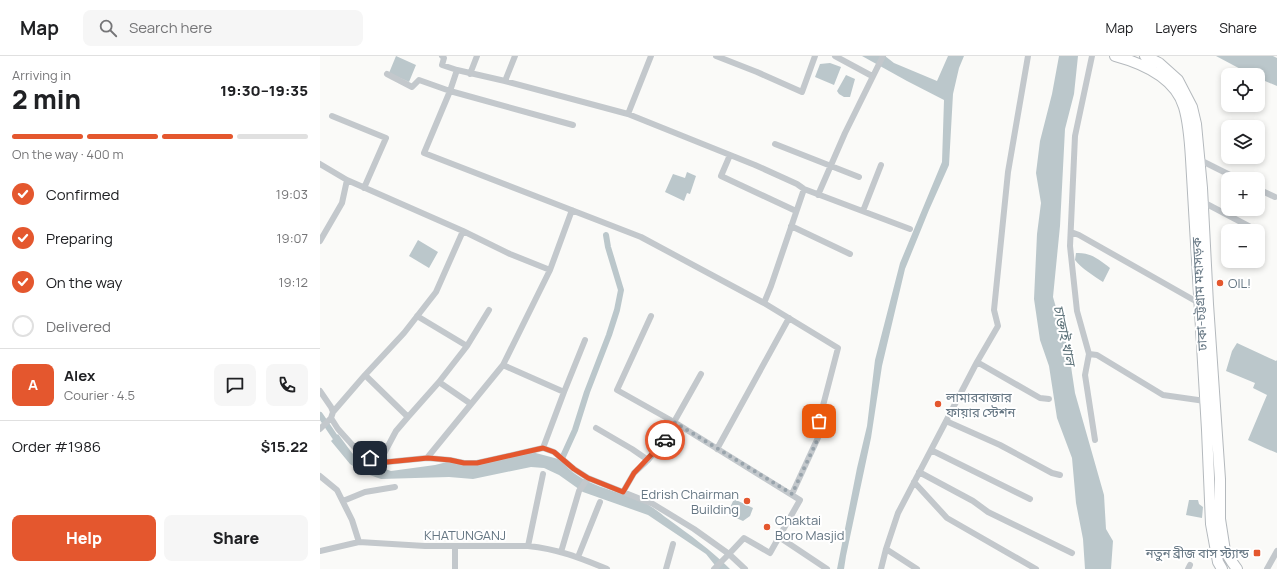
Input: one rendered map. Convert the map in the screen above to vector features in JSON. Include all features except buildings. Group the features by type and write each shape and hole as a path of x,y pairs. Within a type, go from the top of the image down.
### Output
{"highway":[{"name":"ঢাকা-চট্টগ্রাম মহাসড়ক","path":"1115,56 1133,61 1153,70 1172,87 1184,106 1188,125 1191,160 1197,188 1203,202 1208,304 1220,479 1220,519 1225,551 1238,569"},
{"name":"ঢাকা-চট্টগ্রাম মহাসড়ক","path":"1145,56 1159,63 1178,80 1192,107 1196,124 1200,160 1197,188 1199,303 1211,524 1218,562 1222,569"}],"street":[{"path":"442,56 444,58 442,65 457,70 505,81 628,114 730,155 797,184 818,195 910,229"},
{"path":"470,74 477,56"},
{"path":"505,81 516,56"},
{"path":"628,114 651,56"},
{"path":"716,56 802,92 814,56"},
{"path":"835,56 872,76"},
{"path":"818,195 845,133 883,56"},
{"path":"881,569 898,513 976,362 998,326 994,310 1008,172 1028,56"},
{"path":"1092,56 1075,136 1070,246 1077,311 1089,354 1085,375 1094,440"},
{"path":"457,70 450,91 424,153 641,237 764,303 838,348 819,421 822,430 792,494"},
{"path":"387,74 412,87 420,80 450,91 573,126"},
{"path":"332,116 386,138 364,188"},
{"path":"775,144 859,177"},
{"path":"730,155 721,176 796,211"},
{"path":"1200,160 1224,172"},
{"path":"320,164 364,188 463,231 510,254 550,270"},
{"path":"863,211 881,165"},
{"path":"320,241 342,203 347,180"},
{"path":"764,303 804,189"},
{"path":"1265,192 1274,197"},
{"path":"1203,202 1245,224"},
{"path":"428,458 503,365 550,270 572,210"},
{"path":"791,226 850,254"},
{"path":"320,429 365,375 404,333 436,292 463,231"},
{"path":"1071,232 1079,235 1199,303"},
{"path":"380,461 396,431 439,382 467,346 489,310"},
{"path":"417,316 467,346"},
{"path":"651,316 617,390 674,422 800,500 770,553 744,538 714,569"},
{"path":"717,449 789,318"},
{"path":"543,448 585,340"},
{"path":"1089,354 1097,355 1163,394 1205,402"},
{"path":"976,362 1040,398 1049,399"},
{"path":"503,365 564,392"},
{"path":"623,492 634,473 648,460 672,431 674,422 701,374"},
{"path":"365,375 408,416"},
{"path":"439,382 471,404"},
{"path":"320,391 331,407 330,417 338,429 356,449 370,458 387,462 428,458 464,463 477,463 543,448 554,452 574,469 588,478 653,504 694,529 745,569"},
{"path":"946,421 1000,446 1052,473 1060,475"},
{"path":"596,428 648,460"},
{"path":"931,450 1030,499"},
{"path":"919,472 973,501 988,512 1072,553"},
{"path":"528,546 543,474"},
{"path":"320,476 337,490 352,520 359,542"},
{"path":"561,552 579,491 588,478"},
{"path":"914,482 947,518 1034,568"},
{"path":"343,501 365,492 395,487"},
{"path":"578,557 600,502"},
{"path":"779,537 822,568"},
{"name":"KHATUNGANJ","path":"320,551 359,542 425,546 528,546 541,547 561,552 608,569"},
{"path":"666,569 673,544"},
{"path":"455,546 455,569"},
{"path":"886,549 917,569"},
{"path":"1267,569 1277,551"}],"shaded area":[{"path":"396,56 416,65 409,82 389,73"},
{"path":"862,56 885,56 894,63 937,81 948,56 964,56 959,68 953,94 949,165 905,269 882,366 871,438 844,569 837,569 867,426 875,360 900,263 942,162 944,100"},
{"path":"1059,56 1078,56 1074,94 1065,129 1060,226 1053,297 1069,353 1075,393 1104,495 1106,529 1113,541 1111,569 1085,569 1083,539 1076,503 1072,458 1057,418 1049,366 1040,340 1034,299 1037,234 1041,203 1036,173 1040,141 1052,94"},
{"path":"1216,56 1273,56 1277,58 1277,86 1265,81 1265,68 1239,68"},
{"path":"830,63 841,67 834,85 815,77 820,64"},
{"path":"846,75 855,79 850,97 844,97 837,91"},
{"path":"687,172 696,176 690,194 687,193 684,201 665,192 673,174 685,178"},
{"path":"418,240 438,252 429,268 409,256"},
{"path":"1076,253 1090,255 1099,259 1110,268 1103,282 1088,272 1075,260"},
{"path":"1237,343 1276,361 1277,360 1277,453 1248,440 1267,395 1253,388 1255,383 1226,371 1232,351"},
{"path":"338,434 352,453 364,462 391,471 447,462 468,465 532,452 562,460 569,469 578,476 651,506 700,543 730,569 718,569 706,554 648,515 583,492 559,475 544,468 531,467 473,479 449,477 381,479 364,473 350,464 331,441"},
{"path":"734,499 753,508 750,516 743,521 727,514"},
{"path":"1189,500 1198,500 1199,504 1203,507 1202,518 1186,515"}],"waterway":[{"path":"560,463 575,430 587,392 617,310 621,290 608,247 606,235"},
{"path":"320,415 335,437"}],"way so far":[{"path":"665,440 672,431 674,422 792,494 822,430 819,421"}],"place":[{"name":"OIL!","path":"1220,283"},
{"name":"লামারবাজার ফায়ার স্টেশন","path":"938,404"},
{"name":"Edrish Chairman Building","path":"747,501"},
{"name":"Chaktai Boro Masjid","path":"767,527"},
{"name":"নতুন ব্রীজ বাস স্ট্যান্ড","path":"1257,553"}],"route":[{"path":"370,458 387,462 428,458 464,463 477,463 543,448 554,452 574,469 588,478 623,492 634,473 648,460 665,440"}],"water label":[{"name":"চাক্তাই খাল","path":"1065,335"}]}
